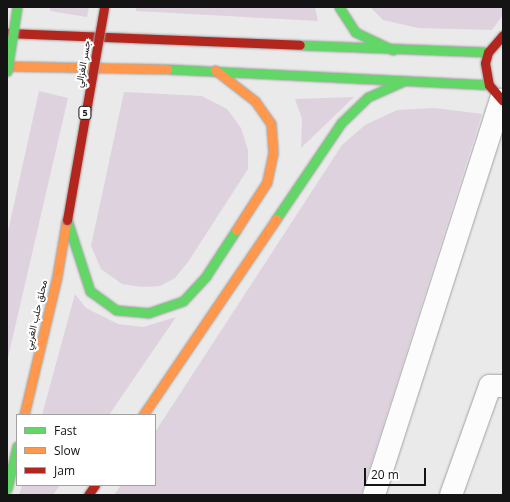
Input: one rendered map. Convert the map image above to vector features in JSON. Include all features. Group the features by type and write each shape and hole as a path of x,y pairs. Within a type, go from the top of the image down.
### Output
{"main road":[{"path":"7,71 16,7"},
{"name":"جسر الغزالي","path":"67,220 104,7"},
{"path":"339,7 355,32 393,50"},
{"path":"7,33 393,50 488,52"},
{"path":"497,95 485,69 488,52 503,35"},
{"path":"7,66 215,70 402,82 497,95"},
{"path":"67,220 90,290 116,310 148,313 184,301 206,276 268,182 273,152 271,124 255,101 215,70"},
{"path":"143,414 341,123 368,97 402,82"},
{"name":"محلق حلب الغربي","path":"24,414 57,276 67,220"},
{"path":"7,489 16,450"},
{"path":"88,495 94,486"}],"street":[{"path":"374,495 497,95"},
{"path":"451,495 490,386 503,386"}],"shaded area":[{"path":"50,7 89,7 87,17 50,11"},
{"path":"136,7 315,7 318,21 136,11"},
{"path":"370,7 502,7 502,16 492,30 418,28 383,20"},
{"path":"39,91 68,98 7,362 7,236"},
{"path":"124,92 202,96 227,109 241,128 248,150 248,169 188,262 175,278 160,286 142,287 122,284 101,269 91,246"},
{"path":"354,97 301,148 302,119 295,99"},
{"path":"435,108 482,114 361,495 114,495 120,486 156,486 156,430 342,145 365,125 397,110"},
{"path":"75,294 86,308 118,324 143,327 176,317 110,414 42,414"},
{"path":"22,486 59,486 53,495 19,495"}],"traffic: fast":[{"path":"7,71 17,7"},
{"path":"339,7 355,32 393,50"},
{"path":"300,45 488,52"},
{"path":"167,69 489,85"},
{"path":"276,219 341,123 368,97 402,82"},
{"path":"67,220 90,291 116,310 148,313 183,301 206,276 236,230"},
{"path":"7,489 16,450"}],"traffic: slow":[{"path":"7,66 167,69"},
{"path":"215,70 255,101 271,124 273,153 267,182 236,230"},
{"path":"144,414 276,219"},
{"path":"24,414 57,276 66,223"}],"traffic: jam":[{"path":"67,220 104,7"},
{"path":"7,33 300,45"},
{"path":"503,35 488,52 485,63 489,85 503,101"},
{"path":"88,495 94,486"}]}
